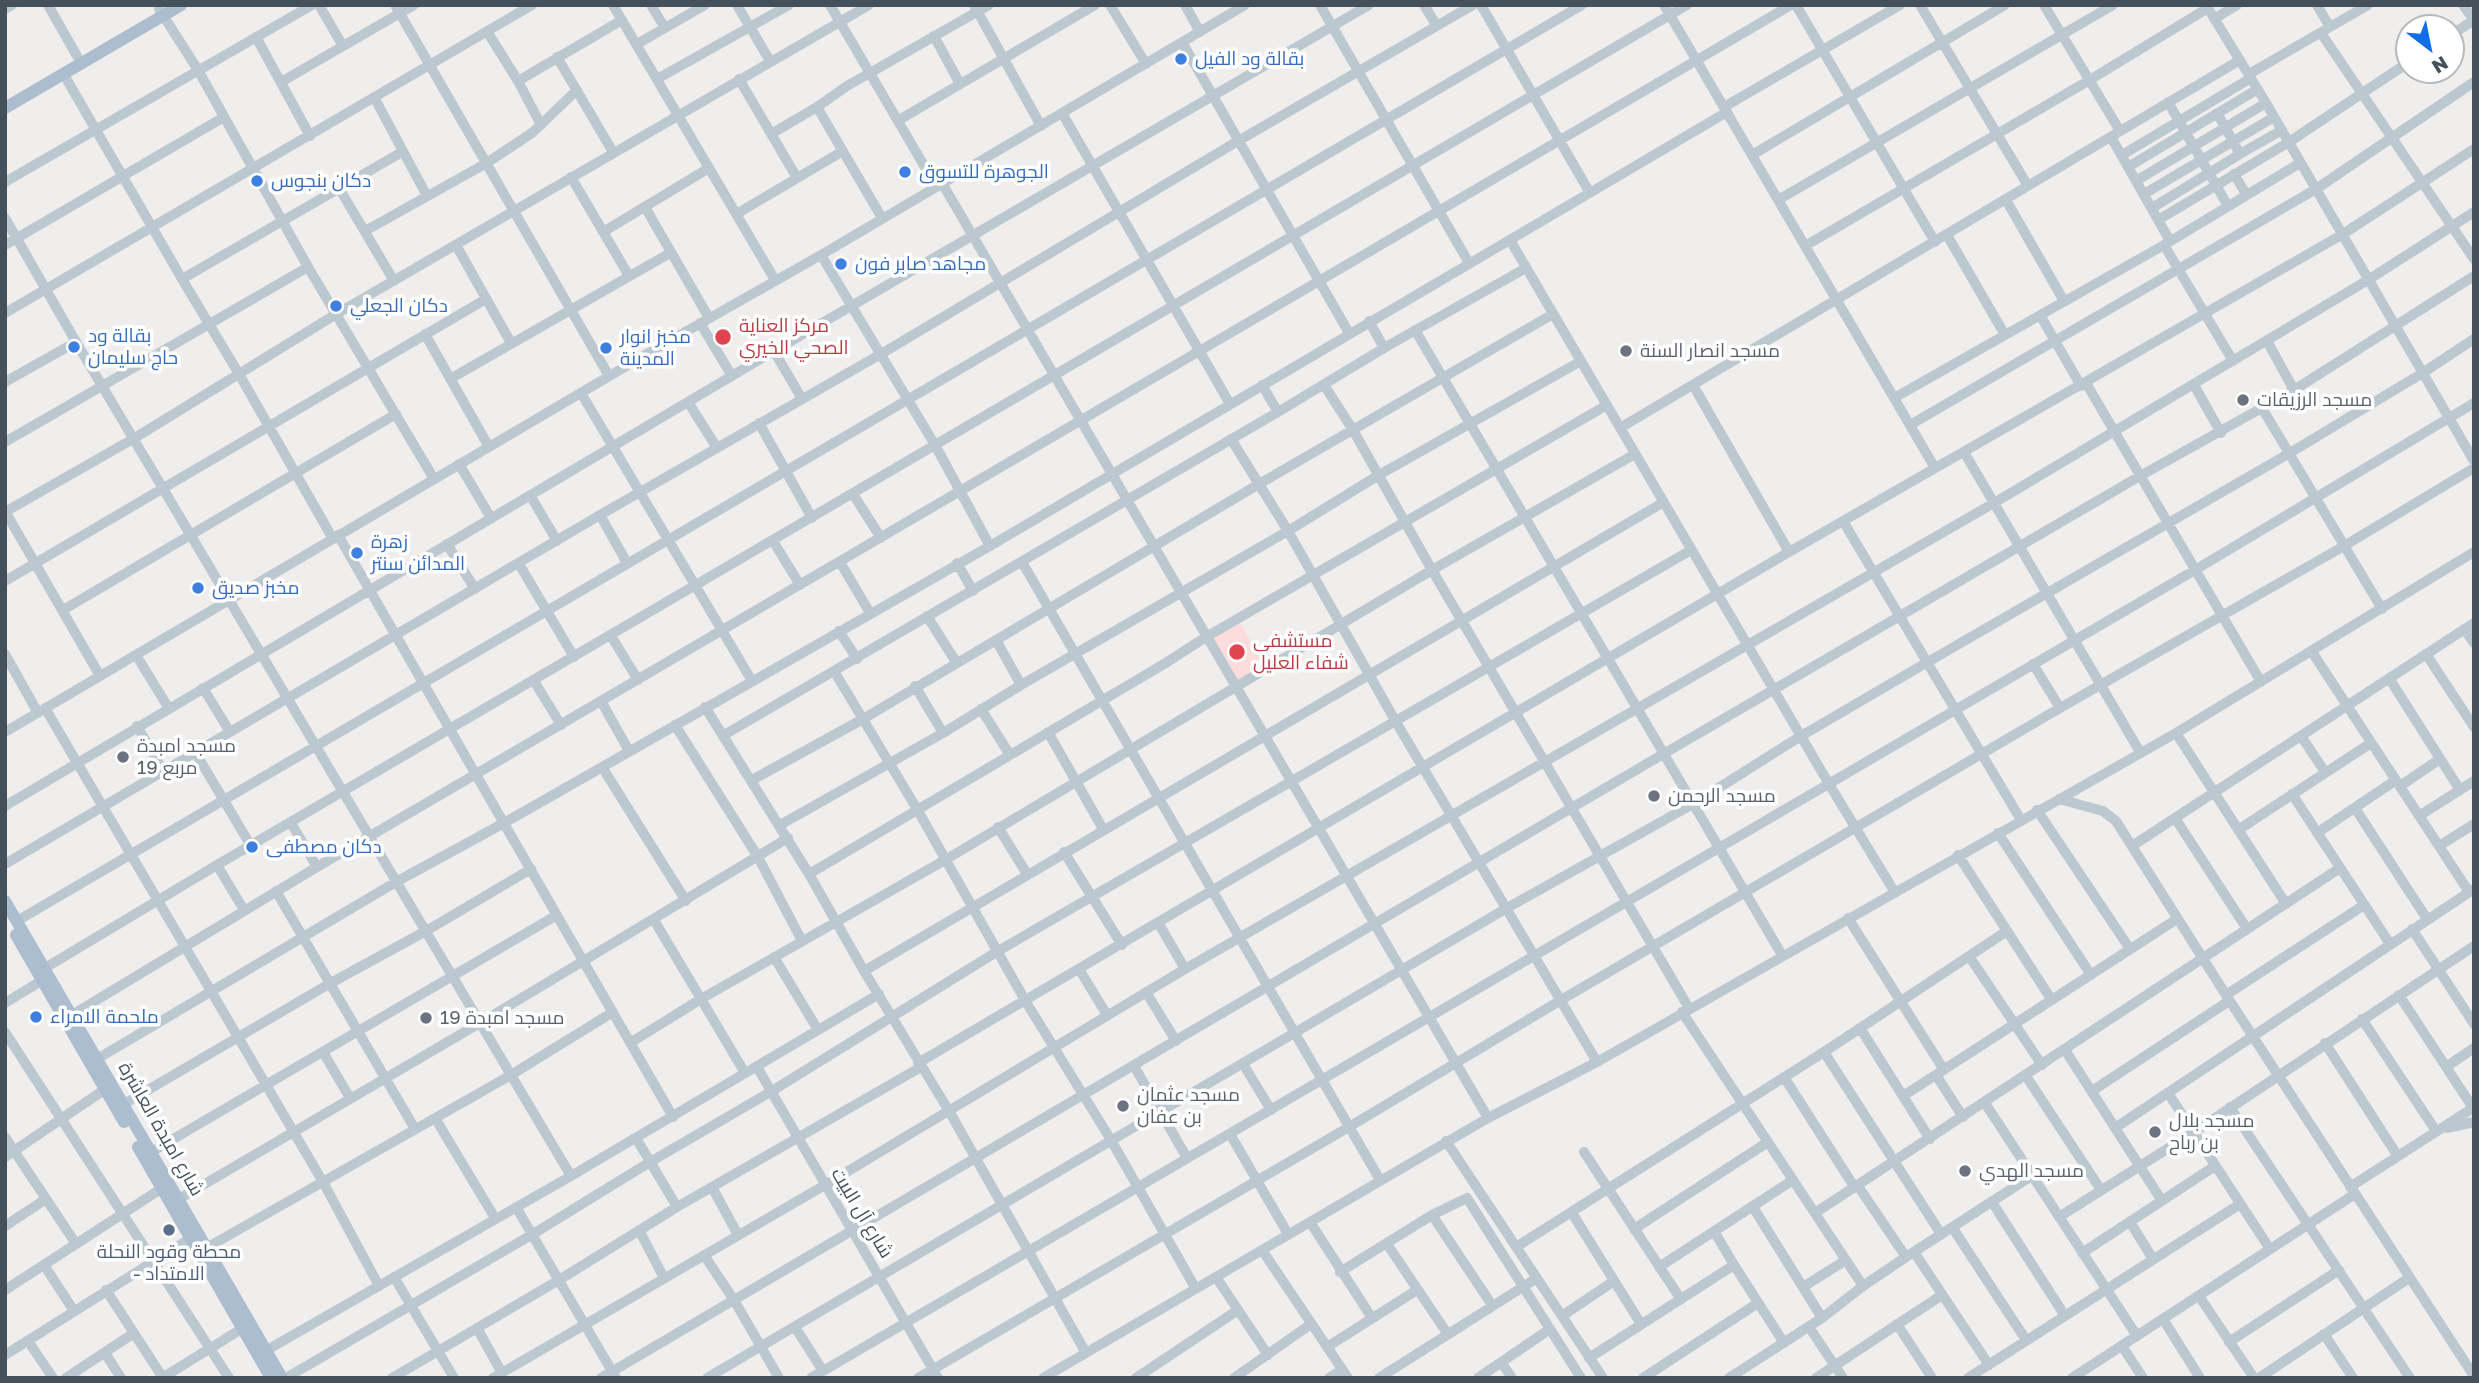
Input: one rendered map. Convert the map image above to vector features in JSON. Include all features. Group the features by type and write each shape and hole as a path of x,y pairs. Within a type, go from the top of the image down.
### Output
{"main road":[{"path":"5,99 162,10 181,5"},
{"path":"5,108 162,10"},
{"name":"شارع امبدة العاشرة","path":"5,901 11,919 104,1090 166,1186 179,1199 208,1247 243,1328 274,1377"},
{"name":"شارع امبدة العاشرة","path":"43,975 72,1014 124,1104 151,1152 191,1238 267,1350 274,1377"}],"street":[{"path":"5,9 12,5"},
{"path":"48,5 77,56"},
{"path":"5,182 312,5"},
{"path":"319,5 343,46"},
{"path":"281,82 343,46 397,9 414,5"},
{"path":"651,5 665,28"},
{"path":"637,44 705,5"},
{"path":"737,5 770,61"},
{"path":"657,79 789,5"},
{"path":"830,5 973,237 1488,1118"},
{"path":"100,676 6,512 133,439 338,313 869,5"},
{"path":"771,134 976,8 989,5"},
{"path":"899,120 1095,5"},
{"path":"1110,5 1146,64"},
{"path":"1185,5 1200,32"},
{"path":"5,732 434,478 775,279 821,255 1245,5"},
{"path":"1320,5 1469,263"},
{"path":"5,806 168,707 774,351 1369,5"},
{"path":"1424,5 1437,26"},
{"path":"5,864 600,515 881,355 1238,141 1473,5"},
{"path":"1481,5 1590,193"},
{"path":"11,919 223,799 1582,5"},
{"path":"1664,5 1935,468"},
{"path":"5,1003 43,975 217,865 1687,5"},
{"path":"72,1014 276,891 1793,5 1935,242"},
{"path":"97,1059 396,882 1112,475 1590,193 1900,5"},
{"path":"1920,5 2028,186"},
{"path":"1752,155 2005,5"},
{"path":"2044,5 2088,81 2115,134 2122,155 2158,220 2179,269 2233,361"},
{"path":"1779,200 2113,5"},
{"path":"2214,19 2237,5"},
{"path":"2317,5 2325,30 2362,93 2474,259"},
{"path":"2122,155 2368,5"},
{"path":"2463,5 2474,20"},
{"path":"5,313 531,6"},
{"path":"615,6 775,279"},
{"path":"1805,246 2088,81 2207,7 2258,89 2343,234 2394,328 2474,461"},
{"path":"976,8 1041,126"},
{"path":"397,9 609,376"},
{"path":"162,10 308,267 338,313 434,478"},
{"path":"518,81 622,20"},
{"path":"488,33 541,125"},
{"path":"934,36 960,84"},
{"path":"256,37 310,136"},
{"path":"1182,42 1349,333"},
{"path":"557,57 613,152"},
{"path":"1620,428 2240,60"},
{"path":"2158,220 2289,142 2395,71"},
{"path":"63,74 295,473 370,590 673,1117"},
{"path":"738,79 797,178"},
{"path":"1910,425 2316,189 2474,82"},
{"path":"2129,167 2258,89"},
{"path":"365,231 485,164 541,125 577,90"},
{"path":"374,97 427,196"},
{"path":"2168,102 2228,206"},
{"path":"2136,181 2266,103"},
{"path":"817,107 882,218"},
{"path":"1062,113 1230,404"},
{"path":"2217,114 2240,154"},
{"path":"5,245 225,117"},
{"path":"2144,194 2274,117"},
{"path":"2152,208 2281,130"},
{"path":"396,1377 1318,828 1789,552 2343,234 2474,149"},
{"path":"738,213 843,151"},
{"path":"182,279 402,152"},
{"path":"1894,398 2167,243 2300,163"},
{"path":"603,232 709,168"},
{"path":"2149,173 2157,186"},
{"path":"2235,174 2246,194"},
{"path":"571,177 629,276"},
{"path":"340,188 394,281"},
{"path":"2007,200 2064,301"},
{"path":"645,207 732,376"},
{"path":"477,1328 498,1375 825,1185 1185,969 2115,432 2368,280 2474,212"},
{"path":"5,218 101,385 571,1176"},
{"path":"1947,235 2005,335"},
{"path":"1510,240 1894,891"},
{"path":"456,245 511,344"},
{"path":"450,379 670,253"},
{"path":"821,255 935,445 990,545"},
{"path":"5,442 308,267"},
{"path":"724,735 1384,348 1526,268"},
{"path":"601,1378 614,1375 734,1300 1083,1094 2140,476 2221,433 2474,276"},
{"path":"5,582 486,299"},
{"path":"752,780 863,719 1259,484 1553,314"},
{"path":"2040,315 2115,432 2261,682"},
{"path":"1369,321 1384,348"},
{"path":"1415,330 1782,955"},
{"path":"425,334 489,447"},
{"path":"707,1378 723,1374 761,1346 1111,1140 1507,908 1693,804 1801,736 2288,454 2474,339"},
{"path":"2267,341 2294,390"},
{"path":"5,382 76,342"},
{"path":"774,351 802,399"},
{"path":"780,825 943,733 1379,475 1581,361"},
{"path":"1262,385 1278,412"},
{"path":"1324,385 1353,430 1432,570 1654,946 1686,1010 1742,1104 1863,1286"},
{"path":"1693,385 1789,552"},
{"path":"2194,385 2221,433"},
{"path":"582,393 752,681"},
{"path":"688,402 717,448"},
{"path":"811,1378 2195,570 2474,403"},
{"path":"809,874 1206,637 1607,405"},
{"path":"2262,408 2382,609"},
{"path":"63,610 396,414"},
{"path":"759,423 812,518"},
{"path":"1231,439 1288,531 1396,722 1597,1062"},
{"path":"1964,452 2140,752"},
{"path":"630,1043 701,999 945,860 1432,570 1635,454"},
{"path":"459,464 491,518"},
{"path":"918,1378 935,1373 1164,1233 2474,468"},
{"path":"853,494 881,538"},
{"path":"530,495 557,541"},
{"path":"864,971 1664,502"},
{"path":"600,515 626,563"},
{"path":"1843,521 2021,820"},
{"path":"773,541 800,585"},
{"path":"447,544 475,589"},
{"path":"274,1377 411,1305 533,1234 998,951 1691,550"},
{"path":"1051,1376 1446,1141 1597,1062 2176,733 2473,556"},
{"path":"840,562 870,613"},
{"path":"1022,562 1380,1180"},
{"path":"957,563 973,591"},
{"path":"519,564 574,657"},
{"path":"927,616 956,662"},
{"path":"2132,846 2469,626 2474,643"},
{"path":"839,631 857,659"},
{"path":"611,636 638,680"},
{"path":"996,640 1021,685"},
{"path":"2115,1128 2471,890 2439,846 2312,652"},
{"path":"5,654 102,806 323,1182 379,1286"},
{"path":"2426,654 2474,727"},
{"path":"136,655 168,707"},
{"path":"2033,664 2060,708"},
{"path":"834,671 1196,1289"},
{"path":"2389,678 2460,790"},
{"path":"534,681 561,725"},
{"path":"915,686 943,733"},
{"path":"203,688 230,732"},
{"path":"601,701 629,751"},
{"path":"705,707 788,838 1086,1353"},
{"path":"981,709 1010,755"},
{"path":"675,725 758,857 802,941"},
{"path":"137,726 163,770"},
{"path":"1048,732 1103,829"},
{"path":"2176,733 2286,904"},
{"path":"2301,736 2325,772"},
{"path":"2238,830 2371,743"},
{"path":"195,752 251,845"},
{"path":"2317,833 2440,759"},
{"path":"601,767 686,901"},
{"path":"2419,816 2474,782"},
{"path":"2292,794 2390,944"},
{"path":"2059,799 2110,816 2132,846 2227,998 2474,1376"},
{"path":"2355,808 2427,919"},
{"path":"2037,810 2130,949"},
{"path":"2175,818 2247,929"},
{"path":"291,823 317,867"},
{"path":"2439,846 2474,824"},
{"path":"998,827 1027,874"},
{"path":"1998,833 2091,975"},
{"path":"179,1199 584,962 788,838"},
{"path":"1064,852 1122,945"},
{"path":"1958,855 2051,999"},
{"path":"217,865 244,910"},
{"path":"1815,1213 2340,868"},
{"path":"124,1104 531,869"},
{"path":"276,891 415,1129"},
{"path":"2092,1091 2364,905"},
{"path":"151,1152 557,915"},
{"path":"1848,919 1900,1002 1963,1117"},
{"path":"1903,1096 2177,919"},
{"path":"654,920 745,1073"},
{"path":"1159,924 1185,969"},
{"path":"2413,929 2474,1024"},
{"path":"1516,1247 1824,1052 2007,931"},
{"path":"2059,1217 2140,1168 2474,946"},
{"path":"1969,956 2042,1065"},
{"path":"774,957 818,1030"},
{"path":"1079,969 1107,1015"},
{"path":"1146,992 1176,1041"},
{"path":"267,1350 673,1117 879,994"},
{"path":"2079,1376 2309,1224 2397,1155 2473,1107 2399,995"},
{"path":"208,1247 511,1075 613,1012"},
{"path":"2362,1019 2436,1131"},
{"path":"1860,1028 1930,1139"},
{"path":"5,1032 229,1378"},
{"path":"2325,1043 2397,1155"},
{"path":"2446,1067 2474,1048"},
{"path":"2065,1050 2162,1201"},
{"path":"323,1052 350,1098"},
{"path":"1824,1052 1941,1234"},
{"path":"1243,1064 1270,1110"},
{"path":"1134,1066 1187,1158"},
{"name":"شارع آل البيت","path":"757,1067 935,1373"},
{"path":"2026,1076 2101,1190"},
{"path":"1784,1077 1856,1187 1942,1295 1989,1365"},
{"path":"10,1154 104,1090"},
{"path":"2168,1093 2270,1249"},
{"path":"1985,1103 2137,1336"},
{"path":"2230,1107 2410,1378"},
{"path":"435,1118 495,1218"},
{"path":"2436,1131 2474,1122"},
{"path":"1230,1134 1288,1234"},
{"path":"5,1137 10,1154 47,1199 76,1244"},
{"path":"636,1138 677,1208"},
{"path":"1446,1141 1603,1378"},
{"path":"1634,1229 1768,1142"},
{"path":"1584,1152 1681,1298"},
{"path":"2082,1252 2215,1166"},
{"path":"1729,1378 1809,1327 1910,1254 2033,1175"},
{"path":"1659,1267 1793,1180"},
{"path":"5,1290 166,1186"},
{"path":"712,1187 738,1235"},
{"path":"1340,1272 1432,1215 1464,1197 1467,1198 1581,1378"},
{"path":"5,1226 47,1199"},
{"path":"1992,1202 2066,1316"},
{"path":"1968,1378 2240,1204"},
{"path":"516,1207 614,1375"},
{"path":"1753,1207 1822,1318"},
{"path":"1572,1213 1641,1324"},
{"path":"1432,1215 1492,1305"},
{"path":"1310,1222 1372,1318"},
{"path":"2130,1222 2153,1259"},
{"path":"1952,1227 2026,1340"},
{"path":"639,1230 664,1278"},
{"path":"1714,1231 1784,1343"},
{"path":"5,1355 191,1238"},
{"path":"1387,1244 1447,1333"},
{"path":"1262,1250 1345,1374 1329,1378"},
{"path":"704,1255 734,1300 779,1378"},
{"path":"1803,1287 1846,1260"},
{"path":"44,1265 74,1311"},
{"path":"1589,1357 1734,1265"},
{"path":"2229,1342 2339,1270"},
{"path":"1216,1277 1268,1355"},
{"path":"394,1278 454,1378"},
{"path":"1379,1378 1537,1278"},
{"path":"2199,1296 2256,1378 2409,1278"},
{"path":"1562,1317 1614,1281"},
{"path":"106,1290 162,1378 243,1328"},
{"path":"1327,1347 1417,1290"},
{"path":"1816,1378 1942,1295"},
{"path":"1643,1378 1758,1303"},
{"path":"1136,1378 1238,1310"},
{"path":"2163,1320 2200,1378"},
{"path":"1234,1378 1311,1324"},
{"path":"1898,1324 1931,1378"},
{"path":"795,1327 823,1371"},
{"path":"1809,1327 1843,1378"},
{"path":"1478,1378 1550,1329"},
{"path":"66,1378 134,1334"},
{"path":"2324,1334 2353,1378"},
{"path":"28,1340 53,1378"},
{"path":"2122,1346 2143,1378"},
{"path":"104,1353 121,1378"},
{"path":"1502,1362 1513,1378"}],"shaded area":[{"name":"مستشفى شفاء العليل","path":"1238,620 1266,666 1236,684 1208,638"}],"place":[{"name":"بقالة ود الفيل","path":"1181,59"},
{"name":"الجوهرة للتسوق","path":"905,172"},
{"name":"دكان بنجوس","path":"257,181"},
{"name":"مجاهد صابر فون","path":"841,264"},
{"name":"دكان الجعلي","path":"336,306"},
{"name":"مركز العناية الصحي الخيري","path":"723,337"},
{"name":"بقالة ود حاج سليمان","path":"74,347"},
{"name":"مخبز انوار المدينة","path":"606,348"},
{"name":"مسجد انصار السنة","path":"1626,351"},
{"name":"مسجد الرزيقات","path":"2243,400"},
{"name":"زهرة المدائن سنتر","path":"357,553"},
{"name":"مخبز صديق","path":"198,588"},
{"name":"مستشفى شفاء العليل","path":"1237,652"},
{"name":"مسجد امبدة مربع 19","path":"123,757"},
{"name":"مسجد الرحمن","path":"1654,796"},
{"name":"دكان مصطفى","path":"252,847"},
{"name":"ملحمة الامراء","path":"36,1017"},
{"name":"مسجد امبدة 19","path":"426,1018"},
{"name":"مسجد عثمان بن عفان","path":"1123,1106"},
{"name":"مسجد بلال بن رباح","path":"2155,1132"},
{"name":"مسجد الهدي","path":"1965,1171"},
{"name":"محطة وقود النحلة - الامتداد","path":"169,1230"}]}
